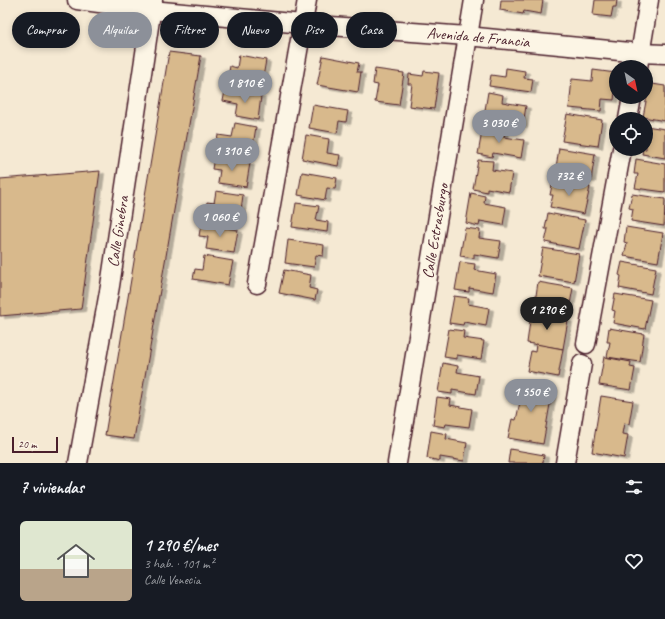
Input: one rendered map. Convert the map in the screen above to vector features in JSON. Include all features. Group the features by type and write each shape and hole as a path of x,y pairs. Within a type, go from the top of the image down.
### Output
{"street":[{"name":"Avenida de Francia","path":"77,0 152,5 291,22"},
{"path":"305,12 307,0"},
{"name":"Calle Estrasburgo","path":"397,463 474,0"},
{"path":"639,60 649,0"},
{"name":"Calle Ginebra","path":"78,463 110,286 152,5"},
{"name":"Avenida de Francia","path":"338,27 467,36 639,60 665,54"},
{"path":"257,284 299,48"},
{"path":"586,344 621,156"},
{"path":"565,463 582,364"}],"building":[{"path":"501,0 543,0 541,14 524,11 523,14 500,10"},
{"path":"595,0 617,0 616,7 613,7 611,17 593,15"},
{"path":"169,52 201,56 134,439 105,435"},
{"path":"239,55 266,60 262,83 228,77 230,66 237,68"},
{"path":"323,56 359,63 357,72 361,72 358,92 317,85"},
{"path":"506,68 525,71 524,78 533,79 531,92 489,86 491,75 505,77"},
{"path":"375,69 404,73 399,105 375,102 378,85 373,84"},
{"path":"593,70 609,72 609,100 602,99 601,111 569,108 572,79 592,81"},
{"path":"424,71 439,73 434,109 409,106 412,84 408,84 409,74 423,76"},
{"path":"653,84 665,86 665,121 653,119 653,112 644,112 645,104 653,104"},
{"path":"225,91 261,96 258,120 236,116 238,104 223,101"},
{"path":"488,92 503,95 502,102 526,106 523,125 495,120 494,124 483,122"},
{"path":"313,105 348,111 346,122 339,121 337,133 309,128"},
{"path":"567,114 602,120 598,146 562,141"},
{"path":"235,123 256,127 252,152 216,147 218,135 232,137"},
{"path":"483,126 505,130 504,137 524,140 521,158 493,153 492,157 478,154"},
{"path":"653,127 665,129 665,158 653,156"},
{"path":"306,135 329,139 327,153 340,155 338,166 302,159"},
{"path":"559,148 595,154 591,180 555,174"},
{"path":"214,157 250,163 246,187 218,183 220,170 212,169"},
{"path":"636,159 665,164 665,192 635,188 638,174 634,174"},
{"path":"478,160 493,161 492,170 512,173 509,192 487,188 487,192 473,189"},
{"path":"100,171 81,309 0,316 0,179"},
{"path":"302,172 337,178 335,189 327,188 325,200 298,195"},
{"path":"553,180 590,187 584,214 550,207 553,195 550,195"},
{"path":"216,191 243,195 240,218 205,213 207,202 214,203"},
{"path":"471,193 485,196 484,203 506,207 503,225 480,221 479,226 466,223"},
{"path":"632,194 665,199 664,226 631,221 633,209 629,208"},
{"path":"296,203 319,206 316,220 328,222 327,232 292,227"},
{"path":"548,213 585,220 579,249 545,242 548,229 545,229"},
{"path":"201,224 238,230 234,253 206,249 208,237 199,236"},
{"path":"626,227 663,233 658,262 624,256 627,243 624,242"},
{"path":"465,228 480,230 479,238 501,241 498,258 474,254 474,258 460,256"},
{"path":"288,240 324,245 323,256 316,255 314,267 285,263"},
{"path":"543,248 579,254 574,282 538,276"},
{"path":"204,256 233,261 228,285 193,279 195,269 202,270"},
{"path":"460,262 475,264 474,270 496,274 493,292 469,288 469,292 455,290"},
{"path":"622,262 656,268 651,294 619,288 621,276 619,275"},
{"path":"284,270 311,275 309,288 317,290 315,300 279,293"},
{"path":"538,282 573,288 568,315 534,309"},
{"path":"615,294 651,300 645,329 613,323 615,311 612,310"},
{"path":"454,296 469,298 468,304 489,308 486,326 464,322 463,325 449,323"},
{"path":"531,314 568,320 563,349 527,343"},
{"path":"609,328 644,334 640,362 607,357 610,342 607,342"},
{"path":"449,329 464,331 463,338 484,341 481,359 457,355 457,359 444,357"},
{"path":"536,344 563,349 558,377 527,371 531,351 535,352"},
{"path":"604,357 631,362 630,367 635,368 631,390 599,385"},
{"path":"443,363 458,366 457,372 479,376 476,394 452,390 452,394 438,392"},
{"path":"519,381 553,387 543,444 508,438 512,419 516,420 520,402 515,401"},
{"path":"601,396 633,401 629,424 624,423 622,434 628,435 624,458 592,452"},
{"path":"437,397 451,399 450,405 472,409 469,427 446,424 445,427 433,425"},
{"path":"431,431 447,434 446,439 467,443 464,461 440,457 440,461 427,458"},
{"path":"510,449 544,455 543,463 508,463"}]}
